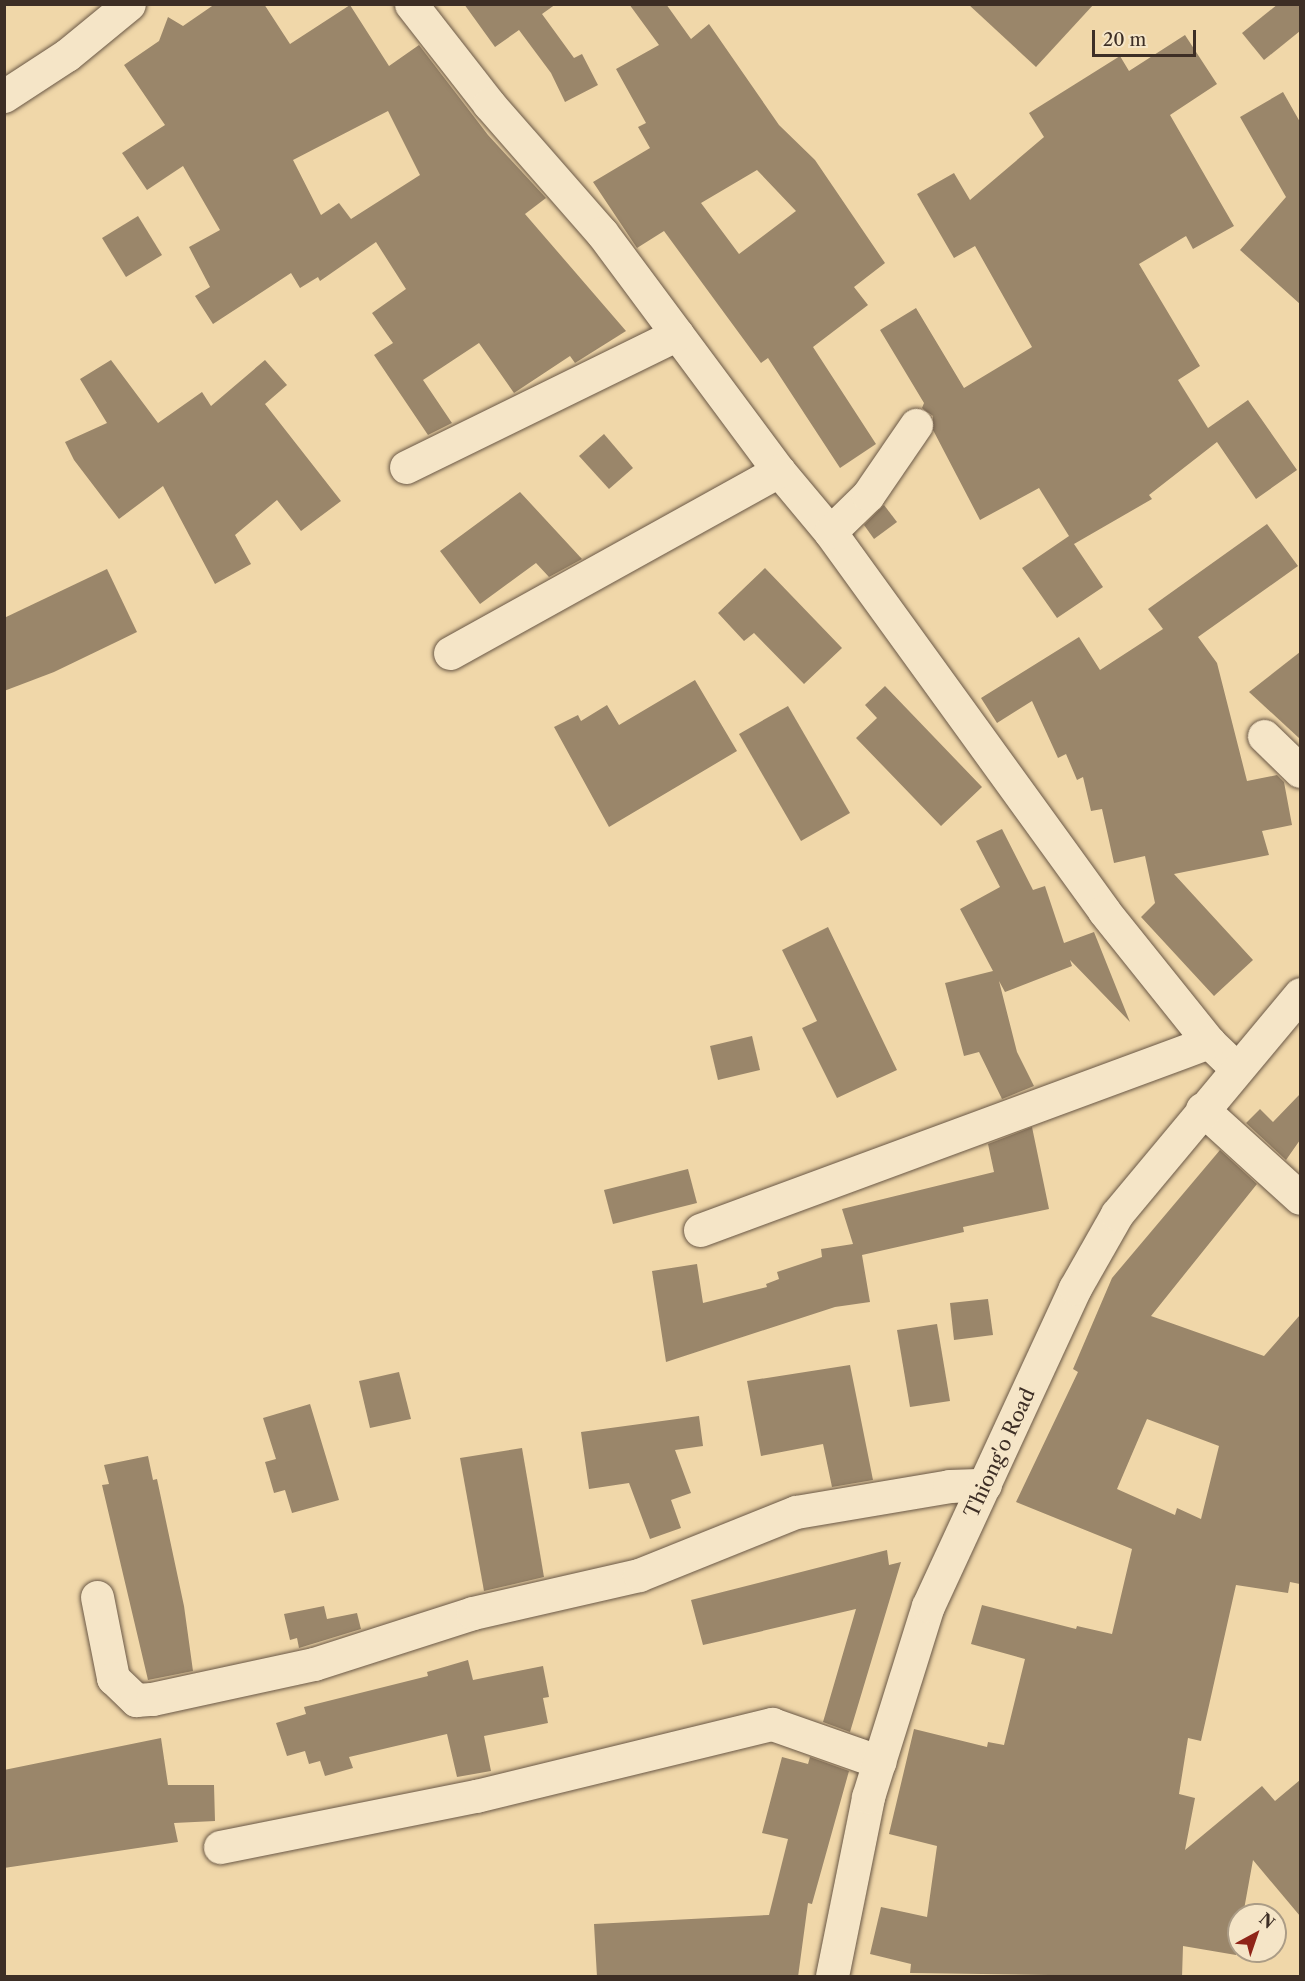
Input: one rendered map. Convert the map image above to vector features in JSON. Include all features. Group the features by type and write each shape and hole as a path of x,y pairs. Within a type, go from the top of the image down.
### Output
{"street":[{"path":"4,96 67,55 129,4"},
{"path":"411,4 489,104 602,234 778,471 830,532 1104,911 1209,1042 1236,1068"},
{"path":"406,467 677,334"},
{"path":"830,532 868,495 916,425"},
{"path":"450,653 778,471"},
{"path":"1264,736 1300,771"},
{"name":"Thiong'o Road","path":"832,1977 868,1797 928,1606 1075,1287 1117,1214 1202,1108 1300,994"},
{"path":"700,1230 1209,1042"},
{"path":"1202,1108 1300,1198"},
{"path":"97,1597 113,1678 136,1700 152,1699 314,1664 473,1613 639,1575 796,1512 949,1486 985,1485"},
{"path":"220,1847 476,1796 772,1724 880,1762"}],"building":[{"path":"215,4 264,4 290,44 350,5 389,66 419,45 488,135 546,198 525,214 626,331 575,363 570,356 514,393 479,343 423,380 452,423 428,435 374,355 393,343 372,313 406,289 376,242 320,281 318,277 300,288 291,273 213,324 195,296 210,287 189,247 220,230 183,166 147,190 122,153 165,125 124,65 159,41 168,17 183,26","holes":["388,111 420,175 351,219 339,203 321,215 293,160"]},
{"path":"464,4 556,4 542,14 574,58 582,54 598,85 565,102 551,73 519,30 495,47"},
{"path":"629,4 666,4 691,39 709,24 779,125 815,160 885,263 854,287 868,305 813,347 876,444 840,468 768,358 761,363 664,231 637,248 593,182 650,148 638,127 646,123 616,69 659,45","holes":["757,170 796,211 739,254 701,203"]},
{"path":"968,4 1094,4 1036,67"},
{"path":"1278,4 1300,4 1300,31 1264,60 1242,33"},
{"path":"1185,35 1217,84 1170,115 1234,226 1193,249 1186,236 1139,264 1200,366 1178,380 1208,428 1248,400 1297,470 1256,499 1217,442 1149,495 1152,499 1074,544 1103,587 1057,618 1022,568 1069,536 1039,488 980,520 933,430 933,416 922,408 924,403 880,330 916,308 964,388 1032,347 975,246 954,258 917,194 954,173 970,200 1044,137 1029,113 1120,56 1129,71"},
{"path":"1283,92 1300,122 1300,304 1240,250 1286,197 1240,117"},
{"path":"138,216 162,255 126,277 102,238"},
{"path":"111,360 158,423 202,392 211,406 265,360 287,385 265,404 341,501 301,531 277,500 235,535 251,564 215,584 163,486 119,519 74,460 65,442 107,423 80,379"},
{"path":"604,434 633,468 609,489 579,456"},
{"path":"520,492 582,559 549,577 536,563 480,604 440,551"},
{"path":"884,505 897,522 874,539 864,525"},
{"path":"1267,524 1298,566 1198,637 1217,663 1247,781 1277,775 1284,782 1292,825 1262,831 1269,855 1174,874 1253,960 1214,996 1141,917 1155,903 1145,856 1114,863 1102,809 1091,811 1083,777 1077,780 1066,754 1058,758 1032,701 997,723 981,698 1079,637 1100,670 1163,629 1148,609"},
{"path":"765,568 842,648 804,684 754,633 744,641 718,613"},
{"path":"107,569 137,632 54,672 4,691 4,618"},
{"path":"1300,652 1300,739 1249,692"},
{"path":"695,680 737,751 609,827 554,727 578,715 581,721 607,705 619,725"},
{"path":"885,686 982,787 941,826 856,738 877,718 865,705"},
{"path":"788,706 850,813 801,841 739,734"},
{"path":"1002,829 1033,890 1045,886 1064,943 1094,932 1130,1022 1070,960 1072,966 1005,992 999,981 1017,1052 1034,1086 1002,1099 979,1052 964,1056 945,983 993,971 960,909 1000,887 976,841"},
{"path":"828,927 897,1070 837,1098 802,1028 817,1021 782,950"},
{"path":"752,1036 760,1070 718,1080 710,1046"},
{"path":"1300,1094 1300,1140 1286,1160 1246,1123 1260,1109 1273,1122"},
{"path":"1032,1127 1049,1209 963,1227 964,1232 862,1255 870,1302 835,1307 666,1362 652,1271 697,1264 703,1303 767,1287 766,1284 779,1279 777,1272 822,1257 821,1249 853,1244 842,1209 994,1172 988,1144"},
{"path":"1220,1150 1257,1184 1151,1316 1264,1356 1300,1315 1300,1584 1290,1582 1288,1593 1236,1585 1201,1741 1188,1738 1179,1794 1195,1798 1185,1850 1262,1786 1275,1801 1300,1780 1300,1916 1253,1860 1245,1903 1227,1903 1227,1953 1183,1946 1182,1977 910,1973 911,1964 870,1954 881,1907 927,1917 937,1846 889,1834 914,1729 987,1747 988,1742 1004,1745 1025,1659 971,1644 982,1605 1076,1629 1077,1626 1112,1634 1132,1549 1016,1502 1078,1372 1073,1369 1112,1278","holes":["1147,1419 1219,1446 1201,1519 1177,1508 1175,1515 1117,1489"]},
{"path":"688,1169 697,1203 613,1224 604,1190"},
{"path":"988,1299 993,1335 954,1340 950,1303"},
{"path":"937,1324 950,1401 910,1407 897,1330"},
{"path":"850,1365 873,1480 832,1487 823,1444 761,1456 747,1381"},
{"path":"399,1372 411,1419 370,1428 359,1381"},
{"path":"310,1404 339,1500 292,1513 285,1490 274,1493 265,1462 276,1459 263,1418"},
{"path":"699,1416 703,1446 675,1450 691,1493 671,1500 681,1528 650,1539 629,1483 589,1489 581,1432"},
{"path":"522,1448 544,1577 484,1591 460,1458"},
{"path":"148,1456 153,1480 157,1479 184,1606 193,1671 148,1680 102,1485 109,1484 104,1465"},
{"path":"887,1550 889,1565 901,1562 850,1732 823,1722 856,1609 703,1645 691,1600"},
{"path":"324,1606 327,1619 357,1613 361,1629 299,1648 297,1638 290,1640 284,1614"},
{"path":"468,1660 473,1680 543,1666 549,1697 543,1698 548,1723 484,1736 491,1771 457,1777 447,1734 349,1757 353,1768 325,1776 320,1761 309,1764 305,1751 287,1756 276,1723 306,1714 304,1707 428,1676 427,1672"},
{"path":"161,1738 168,1785 214,1785 215,1821 174,1823 178,1842 4,1868 4,1770"},
{"path":"782,1757 808,1764 810,1757 849,1771 812,1904 808,1903 798,1977 597,1977 594,1924 769,1915 788,1839 762,1833"}]}
